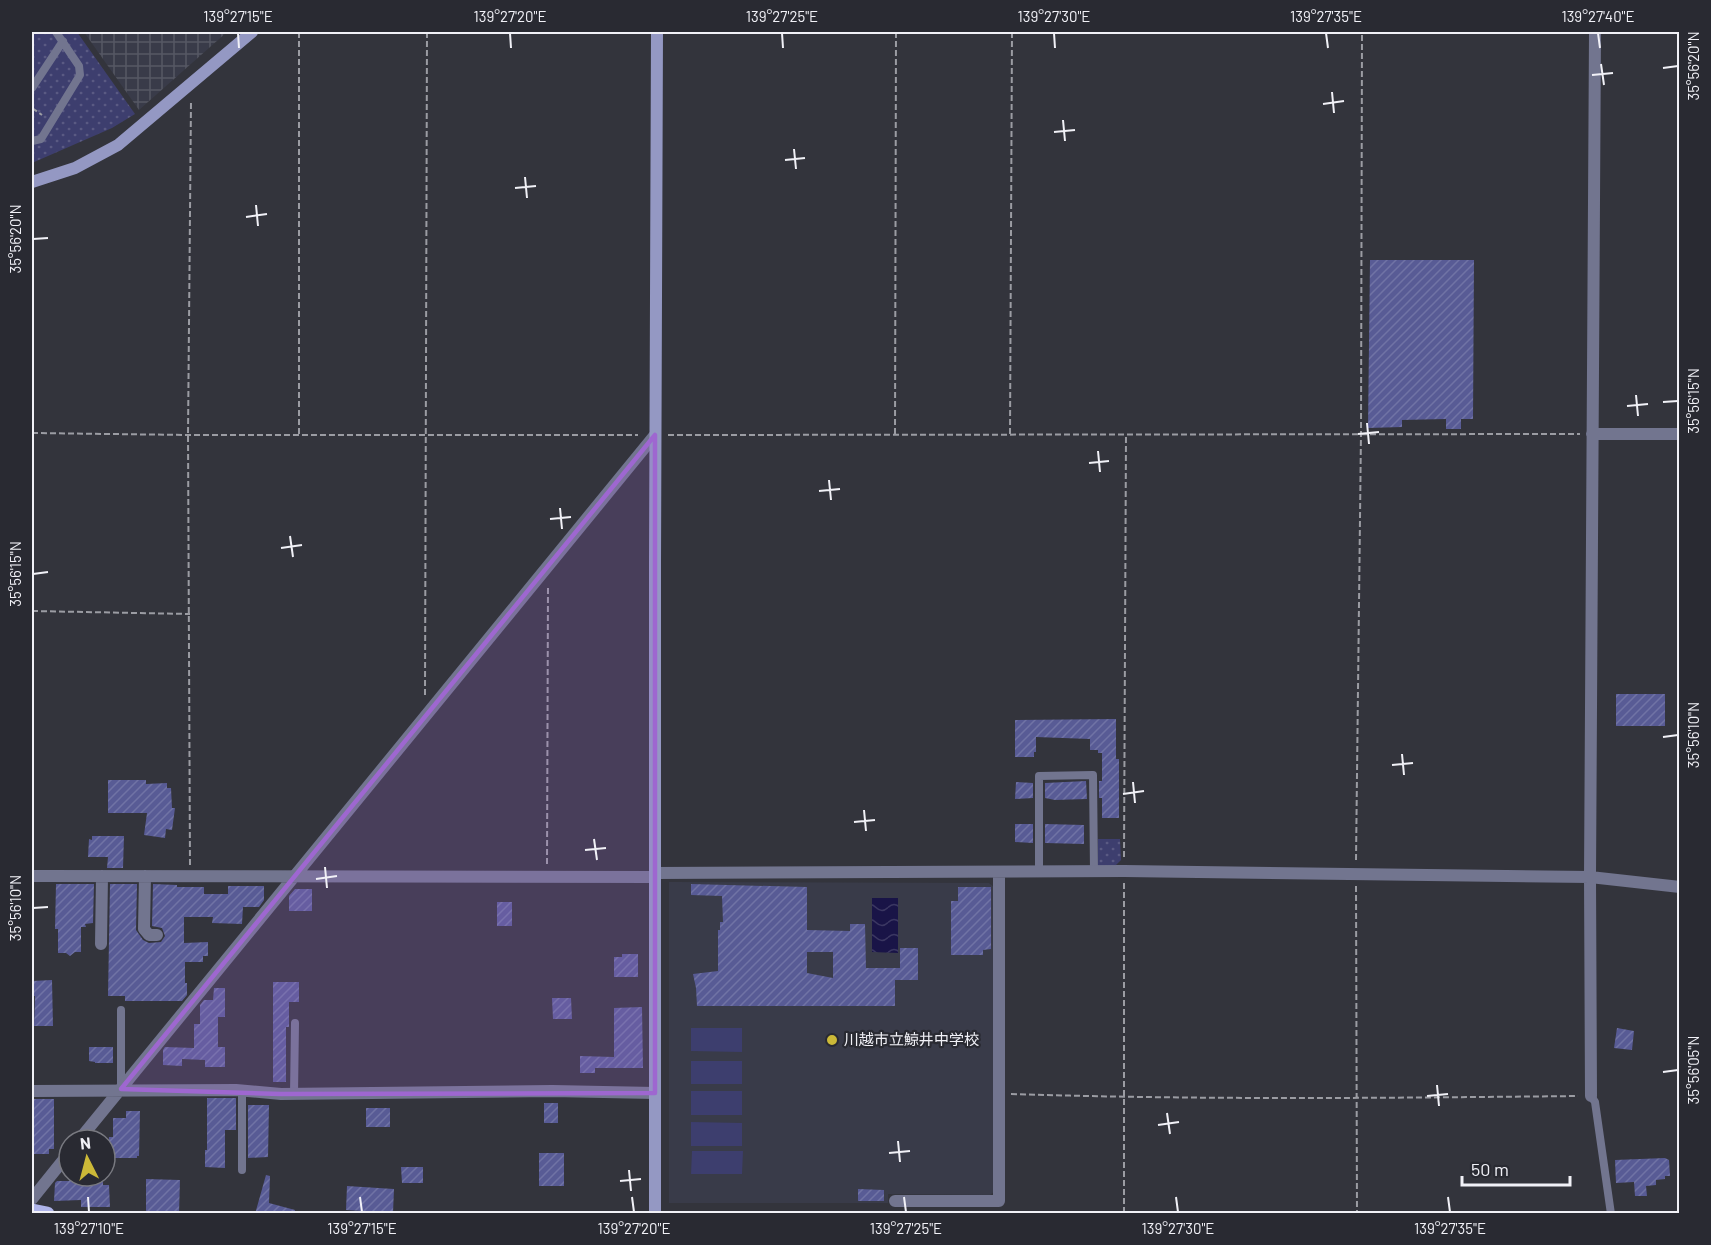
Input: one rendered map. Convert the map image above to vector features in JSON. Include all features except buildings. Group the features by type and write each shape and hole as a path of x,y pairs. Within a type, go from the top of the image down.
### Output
{"main road":[{"path":"32,1212 47,1214"}],"street":[{"path":"32,182 75,168 118,145 252,32"},
{"path":"656,1214 657,32"},
{"path":"1591,1095 1590,877 1595,32"},
{"path":"1592,434 1680,434"},
{"path":"89,1128 655,435"},
{"path":"895,1201 999,1201 999,872"},
{"path":"32,876 547,877 1124,872 1590,877 1680,887"},
{"path":"101,944 102,876"},
{"path":"145,876 144,929 149,935 157,935"},
{"path":"32,1090 242,1090 294,1094 655,1093"},
{"path":"32,1198 57,1167"}],"lane":[{"path":"32,141 41,139 80,75 79,66 56,32"},
{"path":"32,88 63,41"},
{"path":"1039,872 1039,776 1093,776 1094,872"},
{"path":"121,1010 121,1089"},
{"path":"294,1094 295,1023"},
{"path":"242,1090 242,1170"},
{"path":"1591,1095 1595,1102 1611,1214"}],"path":[{"path":"299,32 299,435"},
{"path":"425,715 427,32"},
{"path":"895,434 896,32"},
{"path":"1010,434 1012,32"},
{"path":"1357,1214 1356,875 1361,433 1362,32"},
{"path":"182,91 191,102 188,435 190,876"},
{"path":"32,433 188,435 1592,434"},
{"path":"1124,1214 1125,434"},
{"path":"547,877 549,564"},
{"path":"32,611 190,614"},
{"path":"999,1094 1356,1099 1591,1095"}],"highlighted area":[{"path":"655,435 655,1093 281,1094 121,1089"}],"shaded area":[{"path":"32,32 77,32 135,114 112,128 32,163"},
{"path":"84,32 227,32 139,110"},
{"path":"1098,839 1120,839 1121,860 1113,868 1098,868"},
{"name":"川越市立鯨井中学校","path":"669,882 989,883 995,888 994,1192 990,1195 888,1194 888,1203 669,1203"},
{"path":"691,1028 742,1028 742,1052 691,1051"},
{"path":"691,1061 742,1061 742,1084 691,1084"},
{"path":"691,1091 742,1091 742,1115 691,1115"},
{"path":"691,1122 742,1123 742,1146 691,1146"},
{"path":"692,1151 743,1151 742,1174 691,1174"}],"water":[{"path":"872,898 898,898 898,953 872,952"}],"place":[{"name":"川越市立鯨井中学校","path":"832,1040"}]}
